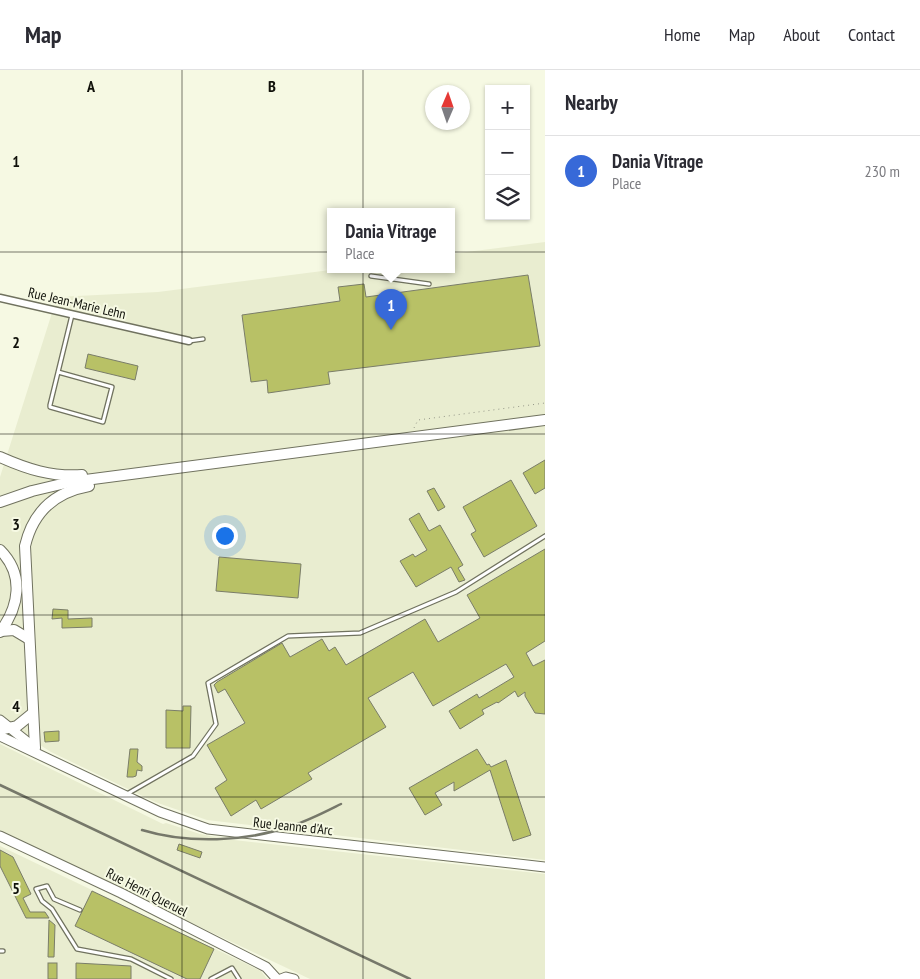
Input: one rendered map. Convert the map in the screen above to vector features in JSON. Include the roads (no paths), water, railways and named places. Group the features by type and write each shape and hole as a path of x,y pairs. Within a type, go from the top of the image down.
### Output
{"main road":[{"path":"0,502 32,491 70,482 545,420"},
{"path":"0,457 38,472 65,476 185,466"},
{"path":"35,748 25,546 34,522 50,502 72,490 228,461"},
{"path":"0,550 15,575 17,591 12,615 1,632"},
{"path":"1,632 14,630 29,639"},
{"path":"0,730 11,728 33,713"},
{"name":"Rue Jeanne d'Arc","path":"0,720 52,760"},
{"name":"Rue Jeanne d'Arc","path":"0,736 176,819 224,832 545,866"},
{"name":"Rue Henri Queruel","path":"0,836 121,893 215,941 266,968 279,979"},
{"path":"279,979 286,977 294,979"}],"street":[{"name":"Rue Jean-Marie Lehn","path":"0,298 187,341"}],"lane":[{"path":"371,276 429,284"},
{"path":"58,372 112,387 103,422 50,407 58,372 72,314"},
{"path":"187,341 203,339"},
{"path":"124,795 193,756 216,724 208,683 288,636 360,633 456,592 545,536"},
{"path":"80,910 54,899 47,886 36,889 42,901 52,909 77,949 131,959 171,979"},
{"path":"210,979 232,968 239,979"}],"railway":[{"path":"0,785 410,979"},
{"path":"142,830 178,838 236,838 274,831 297,824 341,804"}],"place":[{"name":"Dania Vitrage","path":"391,330"}]}
